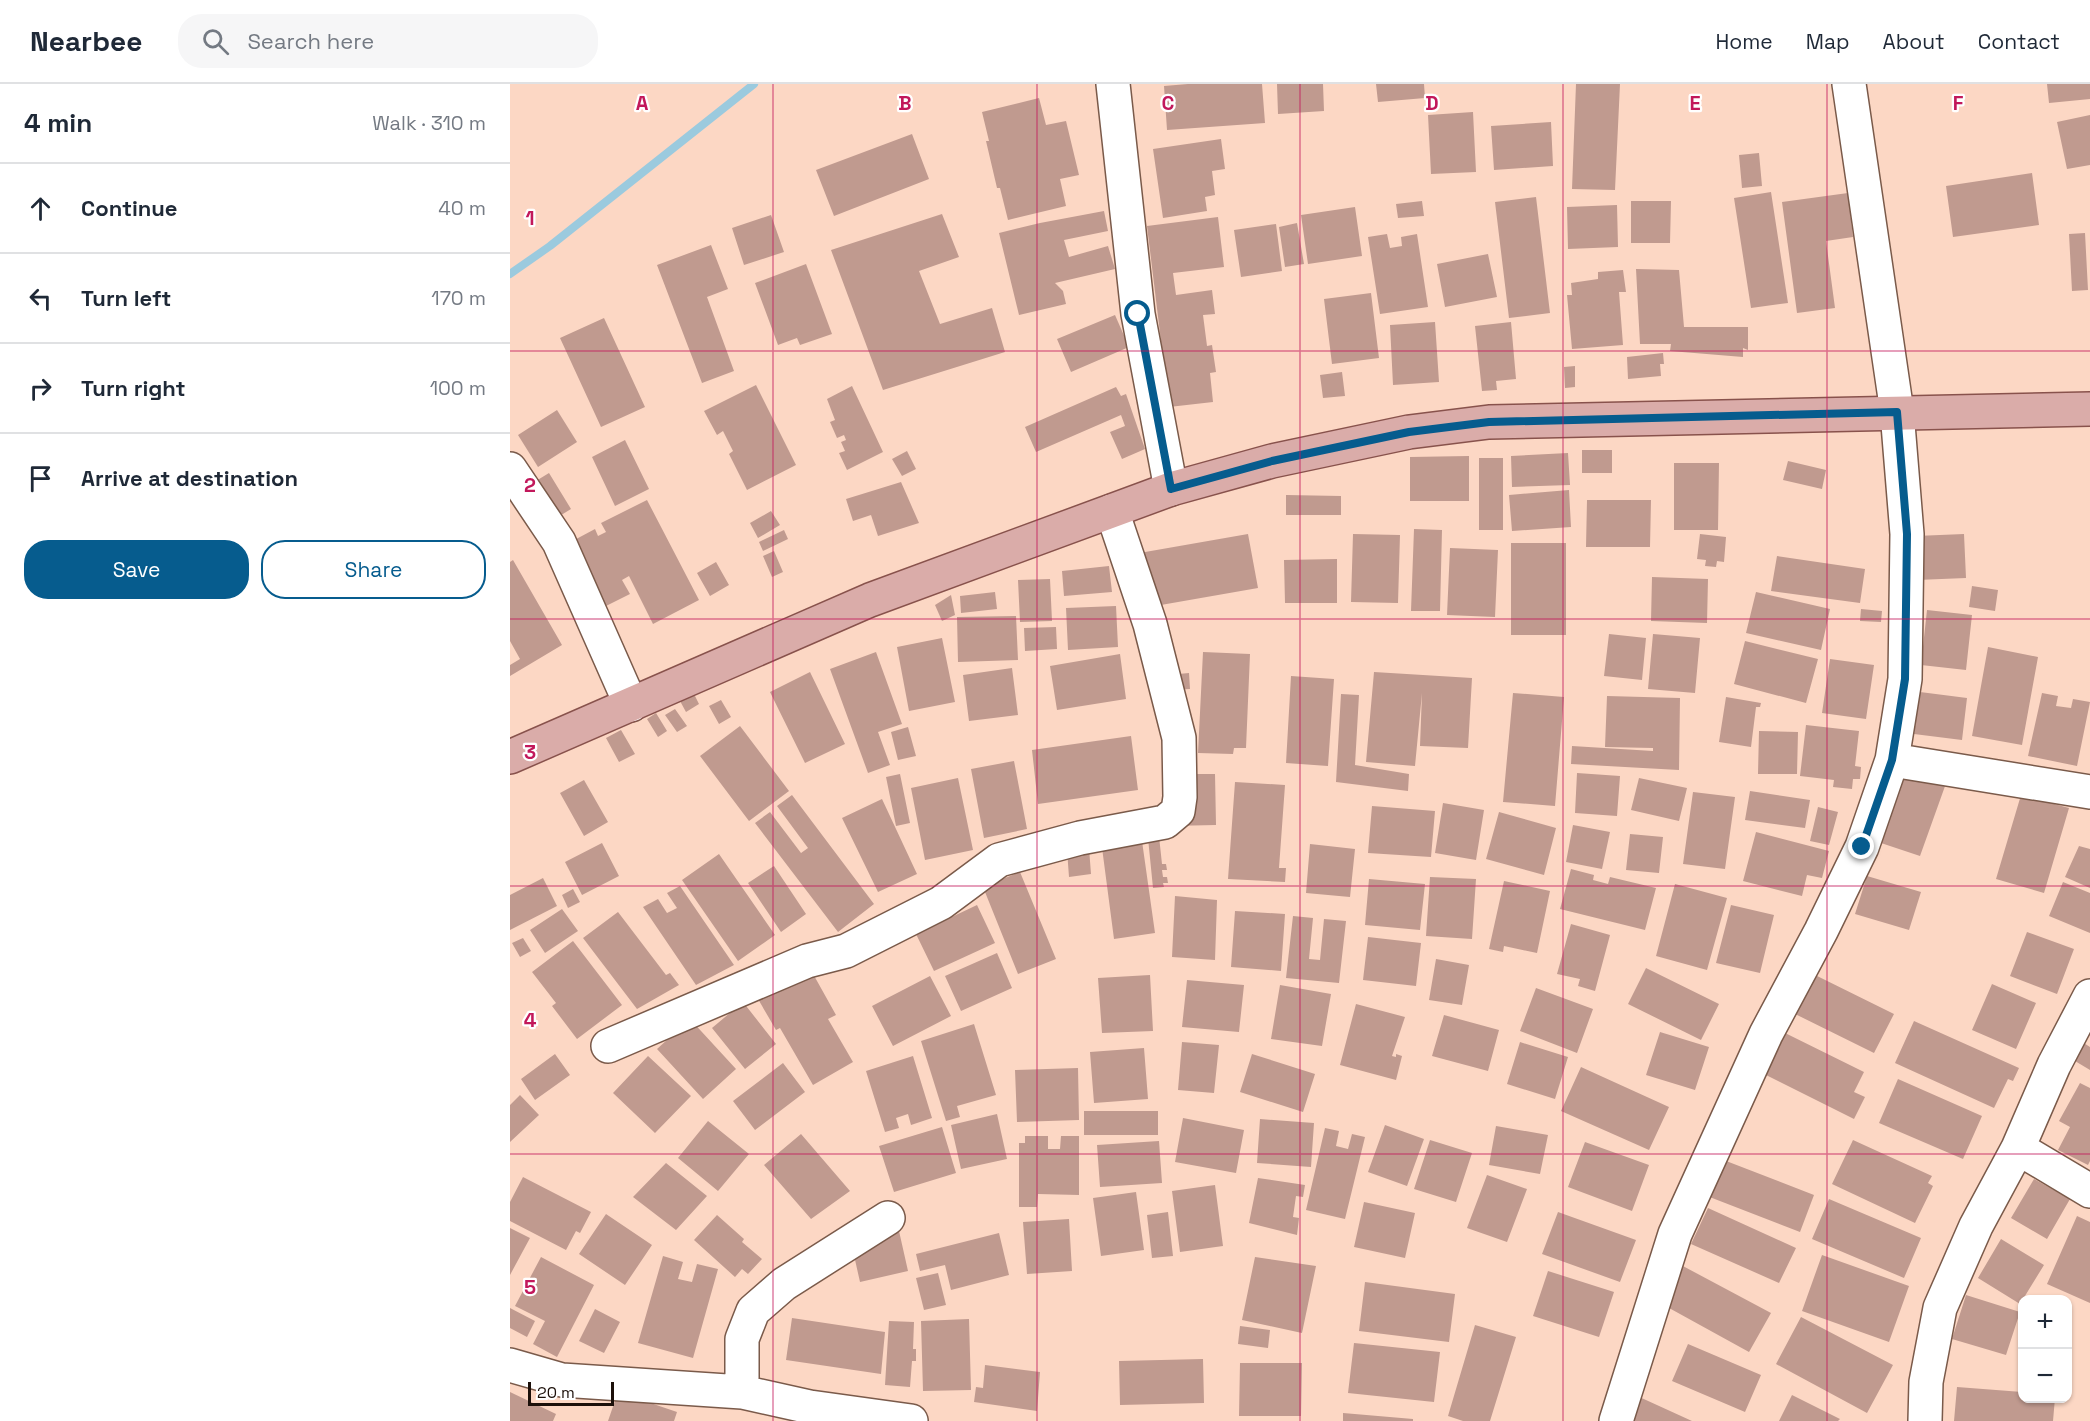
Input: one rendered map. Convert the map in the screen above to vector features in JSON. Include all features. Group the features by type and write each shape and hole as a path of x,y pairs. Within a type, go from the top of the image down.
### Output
{"main road":[{"path":"510,757 870,600 1171,489 1272,461 1409,432 1489,422 2090,409"}],"street":[{"path":"1113,84 1138,314 1171,489"},
{"path":"1616,1421 1675,1234 1766,1034 1821,931 1862,847 1892,760 1905,679 1907,534 1897,412 1849,84"},
{"path":"510,469 559,542 631,705"},
{"path":"608,1046 807,961 846,951 941,903 999,860 1080,838 1165,822 1178,812 1179,738 1150,624 1112,511"},
{"path":"1892,760 2090,792"},
{"path":"1925,1421 1926,1382 1940,1308 1976,1226 2018,1149 2054,1065 2090,996"},
{"path":"2018,1149 2090,1191"},
{"path":"742,1392 742,1339 753,1311 784,1284 888,1218"},
{"path":"510,1365 562,1380 742,1392 806,1414 911,1421"}],"building":[{"path":"1262,84 1265,123 1167,130 1164,86"},
{"path":"1277,84 1323,84 1324,111 1278,114"},
{"path":"1376,84 1424,84 1425,98 1378,102"},
{"path":"1576,84 1620,84 1615,190 1572,189"},
{"path":"2047,84 2090,84 2090,99 2049,103"},
{"path":"1039,98 1046,125 1066,121 1079,175 1060,179 1066,206 1008,220 1000,188 997,188 982,112"},
{"path":"1473,112 1476,172 1431,174 1428,115"},
{"path":"2090,115 2090,165 2067,169 2057,122"},
{"path":"1551,122 1553,166 1494,170 1491,126"},
{"path":"912,134 929,179 834,216 816,170"},
{"path":"1221,139 1225,169 1212,171 1215,195 1205,197 1207,211 1163,218 1153,149"},
{"path":"1759,153 1762,186 1742,188 1739,155"},
{"path":"2032,173 2039,225 1953,237 1946,186"},
{"path":"1771,192 1788,303 1751,308 1734,198"},
{"path":"1848,193 1853,237 1826,241 1835,308 1797,313 1782,202"},
{"path":"1536,197 1550,313 1509,318 1495,202"},
{"path":"1422,201 1424,216 1398,218 1396,204"},
{"path":"1631,201 1671,201 1670,243 1631,243"},
{"path":"1617,205 1618,247 1568,249 1567,207"},
{"path":"1355,207 1362,256 1308,264 1301,215"},
{"path":"1104,211 1108,231 1064,240 1069,257 1108,246 1115,269 1055,283 1063,291 1066,304 1019,315 999,233"},
{"path":"942,214 959,257 919,271 940,324 992,308 1005,352 883,390 831,250"},
{"path":"771,215 784,252 744,265 732,228"},
{"path":"1218,217 1224,267 1173,273 1176,295 1212,290 1215,314 1203,315 1207,346 1212,345 1216,372 1210,373 1213,402 1169,407 1147,226"},
{"path":"1297,223 1304,264 1285,267 1279,227"},
{"path":"1276,224 1282,271 1241,277 1234,230"},
{"path":"2085,233 2088,290 2072,291 2069,234"},
{"path":"1387,234 1390,248 1402,246 1401,237 1417,234 1428,307 1380,314 1368,237"},
{"path":"711,245 728,289 707,297 734,371 702,383 657,265"},
{"path":"1488,254 1497,297 1445,307 1437,264"},
{"path":"806,264 832,334 800,345 797,338 778,345 755,283"},
{"path":"1636,269 1679,270 1684,327 1748,327 1748,350 1743,348 1743,357 1670,351 1671,344 1640,344"},
{"path":"1623,270 1626,292 1619,292 1623,345 1572,349 1567,295 1572,295 1571,283 1598,279 1598,272"},
{"path":"1371,293 1379,358 1332,364 1324,299"},
{"path":"1115,315 1129,347 1071,372 1057,339"},
{"path":"604,318 645,407 601,427 560,338"},
{"path":"1435,322 1439,382 1393,385 1390,325"},
{"path":"1511,322 1516,379 1496,381 1497,390 1482,391 1475,326"},
{"path":"1663,353 1664,364 1660,364 1661,376 1628,379 1627,357"},
{"path":"1575,366 1575,387 1565,388 1564,367"},
{"path":"1342,372 1345,396 1323,398 1320,375"},
{"path":"756,385 796,465 747,490 729,454 733,451 723,431 717,435 704,411"},
{"path":"852,386 883,452 847,470 839,453 845,451 841,442 846,440 844,435 837,438 830,422 835,420 827,399"},
{"path":"1116,387 1121,396 1126,394 1145,449 1122,459 1110,432 1125,426 1121,415 1036,452 1025,427"},
{"path":"557,410 577,442 538,467 518,435"},
{"path":"625,440 649,489 615,506 592,457"},
{"path":"1582,450 1612,450 1612,473 1582,473"},
{"path":"907,451 916,469 902,476 892,459"},
{"path":"1568,453 1570,485 1512,487 1511,456"},
{"path":"1469,456 1469,501 1410,501 1410,457"},
{"path":"1479,458 1503,458 1503,530 1479,530"},
{"path":"1788,461 1826,470 1822,489 1783,480"},
{"path":"1674,463 1719,463 1718,530 1674,530"},
{"path":"549,473 571,509 553,520 531,484"},
{"path":"901,482 919,523 878,536 871,515 853,521 846,499"},
{"path":"1569,490 1571,527 1512,531 1509,495"},
{"path":"1286,495 1341,496 1341,515 1286,515"},
{"path":"647,500 699,600 653,624 629,576 622,580 630,594 598,610 565,545 595,529 598,536 606,532 601,523"},
{"path":"1587,500 1651,500 1650,547 1586,547"},
{"path":"771,511 780,525 758,538 750,523"},
{"path":"1414,529 1442,530 1440,611 1411,611"},
{"path":"784,530 788,539 763,551 759,542"},
{"path":"1248,534 1258,588 1138,609 1128,555"},
{"path":"1353,534 1400,535 1398,603 1351,602"},
{"path":"1700,534 1726,537 1724,562 1717,561 1716,567 1705,566 1706,560 1697,559"},
{"path":"1964,534 1966,578 1917,580 1916,536"},
{"path":"1511,543 1566,543 1566,635 1511,635"},
{"path":"1450,548 1498,550 1495,617 1447,615"},
{"path":"774,551 783,572 772,577 763,556"},
{"path":"1777,556 1865,569 1860,603 1771,591"},
{"path":"1337,559 1337,603 1285,603 1284,560"},
{"path":"513,560 562,645 510,676 510,665 520,659 510,641 510,562"},
{"path":"716,562 729,585 710,596 697,573"},
{"path":"1109,566 1112,592 1064,596 1062,571"},
{"path":"1652,577 1708,579 1707,623 1651,621"},
{"path":"1050,579 1052,621 1020,622 1018,580"},
{"path":"1972,586 1998,590 1995,611 1969,607"},
{"path":"995,592 997,609 961,613 960,596"},
{"path":"1756,592 1830,609 1821,650 1746,633"},
{"path":"951,595 955,615 942,621 935,605"},
{"path":"1116,606 1118,647 1068,650 1066,608"},
{"path":"1861,609 1882,611 1881,622 1860,621"},
{"path":"1927,610 1972,615 1966,670 1921,665"},
{"path":"1016,616 1018,660 958,662 957,617"},
{"path":"1056,627 1057,649 1025,651 1024,628"},
{"path":"1609,634 1646,638 1642,680 1604,676"},
{"path":"1653,634 1700,638 1695,693 1648,689"},
{"path":"942,638 955,702 909,711 897,647"},
{"path":"1745,641 1818,659 1806,703 1734,684"},
{"path":"1988,647 2038,657 2022,745 1972,736"},
{"path":"876,652 902,724 878,732 890,765 868,773 830,669"},
{"path":"1203,652 1250,654 1246,748 1234,748 1233,754 1198,753"},
{"path":"1120,654 1126,699 1057,710 1050,666"},
{"path":"1830,659 1874,665 1866,719 1822,713"},
{"path":"1012,668 1018,715 969,721 963,675"},
{"path":"810,672 845,744 805,763 770,692"},
{"path":"1374,672 1472,678 1468,748 1420,746 1422,693 1415,766 1366,762"},
{"path":"1189,673 1190,689 1169,690 1168,675"},
{"path":"1291,676 1334,679 1328,766 1286,763"},
{"path":"1920,692 1967,698 1962,740 1914,734"},
{"path":"1513,693 1564,697 1555,806 1503,802"},
{"path":"2042,693 2058,696 2056,706 2071,708 2073,699 2090,702 2077,766 2028,756"},
{"path":"694,694 699,704 686,712 680,701"},
{"path":"1341,694 1359,695 1355,765 1409,774 1408,791 1336,782"},
{"path":"1607,696 1680,698 1679,770 1571,764 1572,746 1653,751 1653,748 1605,747"},
{"path":"1726,697 1761,703 1760,707 1756,707 1751,747 1719,742"},
{"path":"721,700 731,717 719,724 709,706"},
{"path":"675,709 687,726 677,732 665,715"},
{"path":"656,713 667,731 658,737 647,719"},
{"path":"1806,725 1859,731 1855,766 1861,767 1860,779 1853,779 1852,789 1833,787 1834,780 1800,776"},
{"path":"740,726 789,791 749,821 700,756"},
{"path":"908,727 916,756 898,760 891,732"},
{"path":"621,730 635,754 619,762 606,738"},
{"path":"1759,731 1798,732 1797,774 1758,774"},
{"path":"1131,736 1138,790 1038,804 1032,750"},
{"path":"1901,759 1949,775 1920,856 1872,840"},
{"path":"1014,761 1027,829 984,838 971,769"},
{"path":"1577,773 1620,776 1617,816 1575,813"},
{"path":"900,774 910,823 896,826 886,777"},
{"path":"1169,774 1215,774 1216,825 1170,826"},
{"path":"958,778 973,850 925,860 911,788"},
{"path":"1639,778 1687,788 1679,821 1631,810"},
{"path":"584,780 608,822 584,836 560,793"},
{"path":"1235,782 1285,785 1279,868 1286,868 1285,882 1228,879"},
{"path":"1750,791 1810,800 1805,828 1745,820"},
{"path":"1693,792 1735,797 1725,869 1683,864"},
{"path":"792,795 874,904 838,932 755,823 770,812 801,853 808,848 777,806"},
{"path":"2021,795 2069,808 2044,893 1996,879"},
{"path":"882,799 917,874 878,892 842,818"},
{"path":"1443,803 1484,810 1476,860 1435,853"},
{"path":"1372,806 1435,811 1431,857 1368,853"},
{"path":"1818,807 1838,812 1829,845 1810,841"},
{"path":"1499,812 1556,828 1544,875 1486,859"},
{"path":"1573,825 1610,832 1602,869 1566,862"},
{"path":"1158,827 1162,864 1166,864 1167,870 1162,870 1163,877 1167,877 1168,883 1163,883 1164,887 1153,888 1147,828"},
{"path":"1756,832 1829,851 1822,878 1807,875 1802,896 1743,881"},
{"path":"1141,834 1155,933 1114,939 1101,840"},
{"path":"1630,834 1663,837 1659,873 1626,870"},
{"path":"602,843 619,876 582,895 565,862"},
{"path":"1310,844 1355,849 1350,897 1306,893"},
{"path":"2079,846 2090,849 2090,888 2065,877"},
{"path":"1089,848 1091,874 1069,877 1067,850"},
{"path":"719,854 775,935 738,961 682,880"},
{"path":"774,866 806,914 781,932 748,883"},
{"path":"1571,869 1594,875 1593,880 1608,884 1610,877 1656,888 1645,930 1560,909"},
{"path":"1020,872 1056,959 1018,974 983,887"},
{"path":"1867,876 1921,892 1909,930 1855,914"},
{"path":"1430,877 1476,879 1472,939 1426,936"},
{"path":"543,878 557,906 510,930 510,895"},
{"path":"1369,879 1425,884 1420,930 1365,925"},
{"path":"1504,881 1550,891 1537,953 1504,946 1503,952 1489,949"},
{"path":"2063,882 2090,893 2090,933 2049,916"},
{"path":"1675,884 1727,898 1707,970 1656,956"},
{"path":"680,886 734,965 696,985 643,907 658,899 667,913 677,908 667,893"},
{"path":"573,889 580,902 568,908 562,895"},
{"path":"1175,896 1217,900 1215,960 1172,957"},
{"path":"977,905 995,943 934,971 916,934"},
{"path":"1731,905 1774,915 1760,973 1716,963"},
{"path":"562,909 578,931 545,953 530,930"},
{"path":"1235,911 1285,914 1281,971 1231,967"},
{"path":"618,912 666,975 670,973 679,985 637,1009 583,938"},
{"path":"1293,916 1313,918 1309,959 1320,960 1324,919 1346,921 1339,983 1286,978"},
{"path":"1571,924 1610,935 1595,991 1578,986 1580,979 1557,974"},
{"path":"2027,932 2074,949 2057,994 2010,976"},
{"path":"1368,937 1421,943 1416,986 1363,980"},
{"path":"523,938 531,951 520,957 512,943"},
{"path":"573,941 622,1005 577,1039 552,1006 556,1003 532,972"},
{"path":"997,953 1012,988 961,1011 945,976"},
{"path":"1436,959 1469,965 1462,1005 1429,1000"},
{"path":"1646,968 1719,1004 1701,1040 1628,1004"},
{"path":"1807,971 1894,1014 1874,1053 1787,1010"},
{"path":"812,972 836,1015 828,1019 853,1062 813,1085 780,1028 776,1030 758,999"},
{"path":"1150,975 1153,1031 1102,1033 1098,978"},
{"path":"930,976 951,1016 893,1046 872,1006"},
{"path":"1187,980 1244,985 1239,1032 1182,1027"},
{"path":"1992,984 2036,1003 2016,1049 1972,1030"},
{"path":"1280,985 1331,994 1322,1046 1271,1039"},
{"path":"1536,988 1593,1009 1577,1053 1520,1031"},
{"path":"743,1002 776,1044 745,1069 712,1028"},
{"path":"1356,1004 1405,1017 1392,1056 1396,1057 1396,1054 1402,1056 1396,1080 1340,1065"},
{"path":"1444,1015 1499,1030 1488,1071 1432,1056"},
{"path":"690,1019 736,1069 703,1099 657,1049"},
{"path":"1914,1021 2019,1068 2013,1081 2008,1079 1994,1108 1895,1063"},
{"path":"974,1024 996,1095 957,1106 960,1117 946,1121 921,1041"},
{"path":"1779,1030 1864,1072 1854,1092 1865,1097 1854,1119 1758,1071"},
{"path":"1660,1032 1709,1047 1695,1090 1646,1075"},
{"path":"2076,1038 2090,1047 2090,1070 2065,1055"},
{"path":"1182,1042 1219,1045 1214,1093 1178,1090"},
{"path":"1520,1042 1568,1057 1555,1099 1507,1084"},
{"path":"1144,1048 1148,1099 1094,1103 1090,1052"},
{"path":"555,1054 570,1075 535,1100 521,1079"},
{"path":"1252,1054 1315,1074 1303,1112 1240,1092"},
{"path":"648,1056 691,1096 655,1133 613,1093"},
{"path":"913,1056 932,1118 911,1125 908,1114 896,1118 899,1128 885,1132 866,1071"},
{"path":"783,1063 805,1092 755,1130 733,1101"},
{"path":"1581,1067 1669,1107 1649,1150 1561,1111"},
{"path":"1078,1068 1079,1120 1017,1122 1015,1070"},
{"path":"1898,1079 1982,1116 1963,1159 1879,1123"},
{"path":"2080,1083 2090,1088 2090,1161 2088,1165 2058,1150 2070,1127 2059,1121"},
{"path":"520,1095 539,1115 510,1142 510,1105"},
{"path":"1084,1111 1158,1111 1158,1135 1084,1135"},
{"path":"997,1114 1007,1159 961,1169 951,1125"},
{"path":"1183,1118 1244,1130 1236,1173 1175,1162"},
{"path":"1260,1119 1314,1123 1311,1167 1257,1163"},
{"path":"708,1121 749,1154 718,1191 678,1158"},
{"path":"1385,1125 1424,1139 1407,1186 1368,1172"},
{"path":"1496,1126 1548,1135 1540,1174 1489,1165"},
{"path":"942,1127 956,1173 894,1192 879,1146"},
{"path":"1325,1128 1339,1131 1336,1146 1348,1149 1352,1134 1365,1137 1345,1219 1306,1210"},
{"path":"801,1134 850,1191 811,1219 764,1165"},
{"path":"1025,1136 1048,1136 1048,1149 1060,1149 1061,1136 1079,1136 1079,1195 1038,1194 1037,1207 1019,1207 1019,1143 1025,1143"},
{"path":"1430,1140 1472,1153 1456,1202 1414,1189"},
{"path":"1853,1140 1932,1176 1928,1183 1933,1186 1915,1223 1832,1184"},
{"path":"1159,1141 1162,1183 1100,1187 1097,1145"},
{"path":"1585,1142 1649,1165 1632,1211 1568,1187"},
{"path":"1721,1159 1814,1195 1800,1232 1707,1196"},
{"path":"666,1163 707,1196 676,1230 633,1197"},
{"path":"1487,1175 1527,1189 1507,1242 1467,1228"},
{"path":"523,1177 591,1212 580,1233 576,1231 566,1250 510,1221 510,1202"},
{"path":"1258,1178 1305,1185 1303,1197 1296,1196 1293,1217 1299,1218 1297,1235 1249,1223"},
{"path":"2034,1179 2070,1199 2047,1239 2011,1218"},
{"path":"1215,1185 1223,1246 1180,1252 1172,1191"},
{"path":"1136,1192 1144,1250 1101,1256 1093,1198"},
{"path":"1829,1199 1921,1238 1904,1278 1812,1239"},
{"path":"1364,1202 1415,1213 1405,1258 1354,1247"},
{"path":"1708,1208 1796,1248 1779,1283 1691,1244"},
{"path":"1168,1212 1173,1256 1152,1258 1147,1215"},
{"path":"1558,1212 1636,1240 1620,1282 1542,1254"},
{"path":"606,1214 652,1245 625,1285 579,1254"},
{"path":"717,1215 744,1239 742,1242 762,1259 748,1274 742,1269 735,1277 694,1240"},
{"path":"2077,1216 2090,1222 2090,1303 2047,1284"},
{"path":"1069,1219 1072,1271 1027,1274 1023,1222"},
{"path":"510,1228 530,1238 510,1275"},
{"path":"899,1231 908,1271 860,1282 851,1242"},
{"path":"999,1233 1009,1275 951,1290 945,1265 920,1271 916,1254"},
{"path":"2001,1239 2044,1265 2026,1295 2018,1295 2018,1303 1978,1278"},
{"path":"1822,1255 1909,1286 1889,1342 1802,1311"},
{"path":"663,1256 683,1262 678,1279 692,1282 697,1264 718,1269 693,1358 638,1343"},
{"path":"541,1257 594,1285 557,1357 533,1344 545,1321 515,1306"},
{"path":"1255,1257 1316,1266 1302,1333 1242,1320"},
{"path":"1681,1265 1771,1313 1749,1352 1660,1303"},
{"path":"1548,1271 1614,1292 1599,1337 1533,1316"},
{"path":"938,1273 946,1305 924,1310 916,1278"},
{"path":"1365,1282 1455,1294 1449,1342 1359,1331"},
{"path":"1966,1295 2018,1311 2006,1355 1952,1339"},
{"path":"510,1308 535,1321 527,1337 510,1328"},
{"path":"595,1309 620,1322 604,1353 579,1341"},
{"path":"1801,1317 1893,1365 1867,1413 1776,1364"},
{"path":"792,1318 885,1332 881,1374 786,1360"},
{"path":"969,1319 971,1390 923,1391 921,1321"},
{"path":"889,1321 914,1322 913,1349 916,1349 916,1361 912,1361 910,1387 885,1385"},
{"path":"1475,1325 1516,1337 1490,1421 1463,1421 1448,1416"},
{"path":"1240,1326 1270,1330 1268,1348 1238,1344"},
{"path":"1354,1343 1440,1352 1434,1402 1348,1393"},
{"path":"1688,1344 1761,1375 1745,1412 1672,1381"},
{"path":"1203,1359 1204,1403 1120,1405 1119,1361"},
{"path":"1240,1363 1302,1363 1301,1416 1239,1416"},
{"path":"985,1365 1040,1372 1037,1411 974,1402 976,1387 983,1388"},
{"path":"1957,1387 2018,1392 2018,1403 2055,1403 2053,1421 1954,1421"},
{"path":"510,1392 556,1414 553,1421 510,1421"},
{"path":"618,1392 677,1412 674,1421 608,1421"},
{"path":"1635,1395 1692,1421 1623,1421"},
{"path":"1792,1395 1840,1419 1838,1421 1779,1421"},
{"path":"1343,1413 1413,1419 1413,1421 1343,1421"}],"waterway":[{"path":"510,274 550,246 754,84"}],"route":[{"path":"1138,314 1171,489 1272,461 1409,432 1489,422 1897,412 1907,534 1905,679 1892,760 1862,847"}]}
